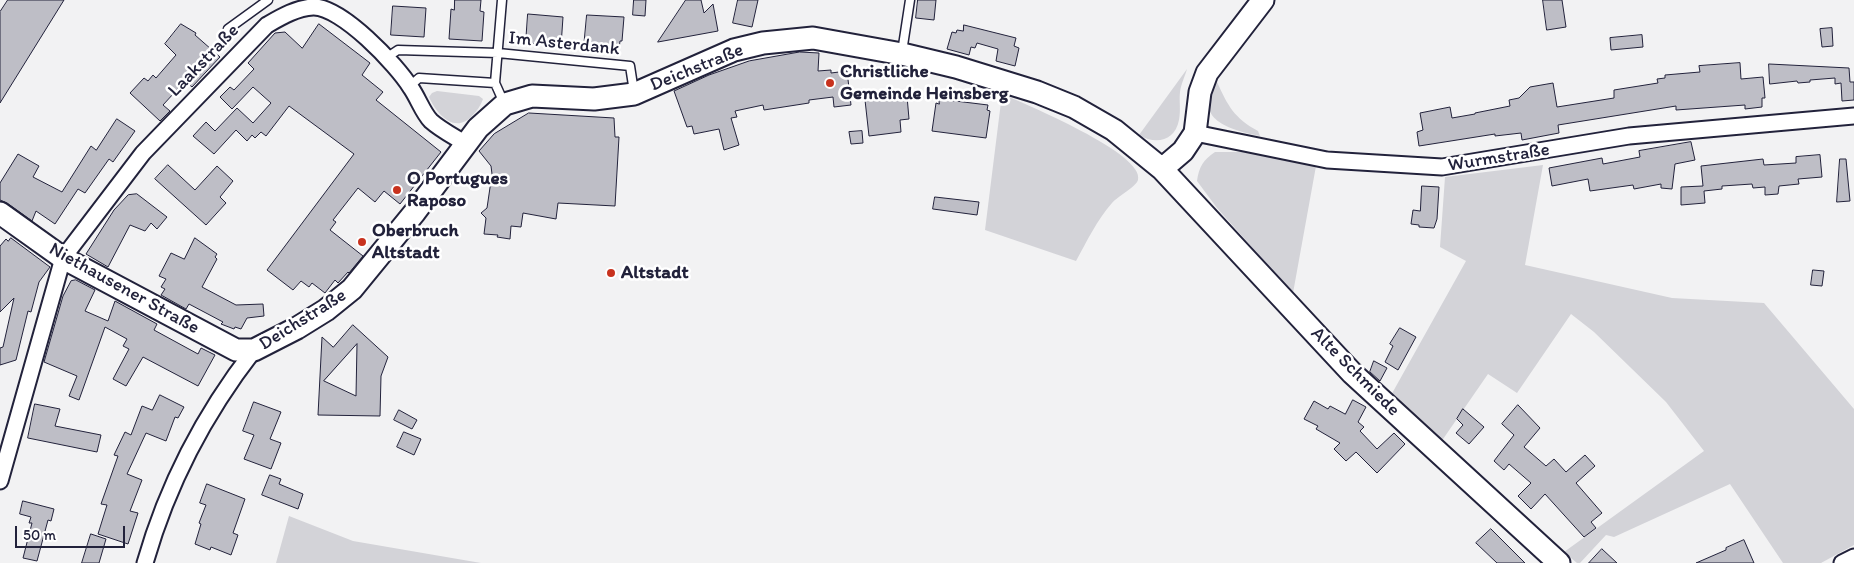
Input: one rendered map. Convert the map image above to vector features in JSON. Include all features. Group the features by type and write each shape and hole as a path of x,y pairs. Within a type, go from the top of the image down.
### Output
{"street":[{"path":"1162,169 1184,151 1195,133 1200,92 1207,74 1263,0"},
{"name":"Laakstraße","path":"63,258 143,153 267,25 291,12 314,7 334,12 350,23 386,58 410,86 430,120 466,144"},
{"name":"Deichstraße","path":"145,563 152,538 178,471 230,380 254,350 297,328 326,310 352,289 415,212 478,128 505,104 532,96 594,99 634,94 734,50 763,43 813,38 902,54 956,67 1037,92 1074,107 1114,130 1162,169"},
{"name":"Wurmstraße","path":"1195,133 1327,160 1442,167 1629,136 1854,116"},
{"name":"Alte Schmiede","path":"1162,169 1352,373 1559,563"},
{"name":"Niethausener Straße","path":"0,213 63,258 236,350 254,350"},
{"path":"0,481 63,258"},
{"path":"1842,563 1854,557"}],"lane":[{"path":"228,28 268,0"},
{"name":"Im Asterdank","path":"494,83 502,0"},
{"path":"902,54 910,0"},
{"name":"Im Asterdank","path":"386,58 398,50 498,53 630,66 634,94"},
{"path":"410,86 419,78 494,83 505,104"}],"shaded area":[{"path":"1187,69 1180,92 1179,120 1173,133 1169,137 1158,140 1152,140 1139,135"},
{"path":"1217,82 1233,111 1243,121 1258,131 1260,136 1226,126 1211,114 1209,105 1210,95"},
{"path":"437,91 479,96 483,99 476,112 466,121 453,123 442,116 432,104 429,97"},
{"path":"1002,94 1081,131 1123,157 1135,169 1137,183 1115,200 1102,216 1076,261 985,230"},
{"path":"1215,152 1250,152 1316,166 1293,293 1217,208 1197,181 1202,164"},
{"path":"1543,165 1525,265 1672,298 1764,303 1854,409 1854,545 1821,563 1783,563 1730,484 1614,537 1606,535 1580,563 1577,563 1564,552 1704,451 1666,402 1594,332 1571,314 1517,393 1488,374 1441,442 1390,397 1466,261 1440,247 1445,177"},
{"path":"289,516 353,541 481,563 276,563"}],"building":[{"path":"8,0 64,0 0,103 0,12"},
{"path":"455,0 481,0 480,11 484,12 482,41 449,39 451,9 454,10"},
{"path":"634,0 646,0 645,16 633,15"},
{"path":"686,0 701,0 704,13 713,4 718,31 658,42"},
{"path":"738,0 758,0 752,27 733,23"},
{"path":"918,0 936,0 934,20 916,18"},
{"path":"1543,0 1562,0 1566,27 1547,30"},
{"path":"393,6 426,8 424,37 391,35"},
{"path":"528,14 563,17 561,46 526,43"},
{"path":"587,15 624,17 622,41 620,41 619,49 584,47"},
{"path":"181,24 196,33 195,35 220,57 192,87 185,81 163,105 170,111 160,121 130,93 144,78 148,81 153,75 156,78 176,55 165,44"},
{"path":"319,24 370,63 362,75 383,92 376,100 441,152 400,204 384,191 375,202 358,188 333,220 336,222 330,230 363,256 349,273 338,283 335,280 325,293 312,283 309,287 301,281 293,290 267,270 354,154 289,106 266,136 261,132 255,138 252,135 247,141 236,130 214,154 193,136 206,122 215,131 237,108 253,123 271,103 253,87 232,109 220,97 230,87 234,90 254,69 248,63 275,33 285,32 302,48"},
{"path":"964,25 1016,38 1014,46 1019,48 1015,66 996,61 998,49 977,43 975,48 971,47 969,55 947,49 952,32 956,33 957,30 963,31"},
{"path":"1832,28 1833,46 1822,47 1820,29"},
{"path":"1642,35 1643,47 1611,50 1610,38"},
{"path":"800,52 819,53 818,71 831,70 831,73 847,71 851,105 834,107 833,97 764,110 763,105 735,111 737,117 731,118 739,145 724,150 719,129 694,134 692,126 687,127 674,91 709,75 749,61"},
{"path":"1740,63 1741,79 1763,77 1765,98 1762,98 1762,107 1745,109 1745,105 1676,110 1676,106 1558,125 1559,133 1522,140 1521,133 1495,136 1495,134 1419,146 1417,132 1423,130 1420,113 1450,107 1452,118 1475,114 1510,106 1509,100 1519,98 1530,87 1553,83 1557,107 1614,98 1614,90 1658,83 1657,79 1665,78 1665,75 1700,72 1699,66"},
{"path":"1769,64 1849,68 1850,82 1854,82 1854,100 1842,101 1841,83 1835,84 1835,78 1810,80 1810,82 1798,83 1797,81 1770,84"},
{"path":"890,95 893,97 907,96 909,119 900,120 901,132 869,136 865,100"},
{"path":"939,99 988,105 987,110 990,111 986,138 932,131 936,103 939,104"},
{"path":"529,113 614,118 615,137 619,137 615,206 558,203 556,219 523,213 521,227 511,226 510,239 497,237 498,235 484,234 486,218 481,213 487,208 492,174 491,166 479,151 494,134"},
{"path":"117,119 135,131 113,162 109,159 85,193 78,189 55,224 36,211 32,221 0,200 0,183 18,154 39,166 33,177 62,192 91,146 96,150"},
{"path":"862,131 863,143 851,144 849,132"},
{"path":"1691,142 1695,160 1675,164 1672,189 1661,188 1661,184 1634,189 1633,185 1590,191 1588,179 1552,186 1549,168 1602,158 1603,164 1640,157 1639,151"},
{"path":"1820,155 1822,177 1798,179 1799,184 1779,186 1778,194 1765,195 1765,187 1753,188 1752,184 1722,186 1722,189 1704,191 1705,203 1681,205 1681,187 1703,186 1701,166 1763,159 1764,165 1796,163 1796,157"},
{"path":"1840,159 1846,159 1850,201 1837,202"},
{"path":"168,165 195,190 217,166 233,181 220,197 226,203 206,225 155,179"},
{"path":"1422,186 1439,187 1437,219 1434,228 1419,227 1419,225 1411,224 1413,210 1420,211"},
{"path":"137,194 167,217 157,229 151,223 145,231 130,225 108,267 86,254 114,210 128,195"},
{"path":"935,197 979,202 977,215 933,209"},
{"path":"11,238 50,267 39,282 31,312 28,311 16,360 0,365 0,348 3,347 14,298 0,312 0,246 6,239 8,241"},
{"path":"195,238 217,254 215,257 217,259 202,287 236,305 263,304 264,316 247,318 241,329 235,327 234,329 221,324 223,322 189,304 186,309 161,295 165,289 161,287 166,279 159,276 171,253 184,259"},
{"path":"1813,270 1824,271 1822,286 1811,285"},
{"path":"76,280 95,290 85,311 108,321 115,301 157,324 154,330 198,354 201,348 215,355 198,386 143,357 126,386 113,379 129,349 123,346 127,339 105,327 79,400 69,396 77,376 44,362 63,296 71,281"},
{"path":"353,325 388,357 381,376 380,416 318,415 322,337 333,347","holes":["357,344 356,396 324,381"]},
{"path":"1400,328 1416,337 1398,370 1385,362 1393,346 1390,344"},
{"path":"1374,361 1387,368 1380,381 1370,372"},
{"path":"160,395 184,407 178,418 175,417 166,441 146,433 127,474 142,480 130,511 138,513 128,544 98,534 107,505 101,504 118,456 114,455 125,432 131,435 142,406 152,410"},
{"path":"1353,400 1366,407 1358,422 1364,427 1360,431 1377,449 1394,433 1405,444 1377,473 1356,452 1346,461 1334,449 1340,443 1316,429 1318,426 1304,419 1314,401 1328,409 1330,406 1345,414"},
{"path":"254,402 281,412 270,439 281,443 271,469 244,459 254,435 243,431"},
{"path":"35,404 60,409 55,426 101,435 97,452 28,438"},
{"path":"1518,405 1540,428 1524,447 1546,466 1554,459 1566,472 1585,455 1595,466 1576,483 1602,513 1591,522 1596,528 1584,537 1545,494 1531,509 1518,496 1531,483 1509,464 1504,470 1494,461 1514,435 1502,424"},
{"path":"1463,409 1484,427 1469,444 1456,433 1463,425 1457,419"},
{"path":"399,410 417,420 412,429 394,420"},
{"path":"404,432 421,439 414,455 397,447"},
{"path":"270,475 281,479 279,484 303,494 298,509 262,495"},
{"path":"207,484 245,499 233,533 238,535 231,555 211,547 210,550 195,544 201,524 199,523 206,505 200,503"},
{"path":"23,501 54,509 51,521 48,520 37,561 23,558 32,523 29,523 31,517 20,514"},
{"path":"1491,529 1525,563 1497,563 1476,543"},
{"path":"91,534 106,539 99,563 82,563"},
{"path":"1744,540 1754,563 1696,563 1726,550 1726,548"},
{"path":"1602,549 1617,563 1589,563"}],"place":[{"name":"Christliche Gemeinde Heinsberg","path":"830,83"},
{"name":"O Portugues Raposo","path":"397,190"},
{"name":"Oberbruch Altstadt","path":"362,242"},
{"name":"Altstadt","path":"611,273"}]}
